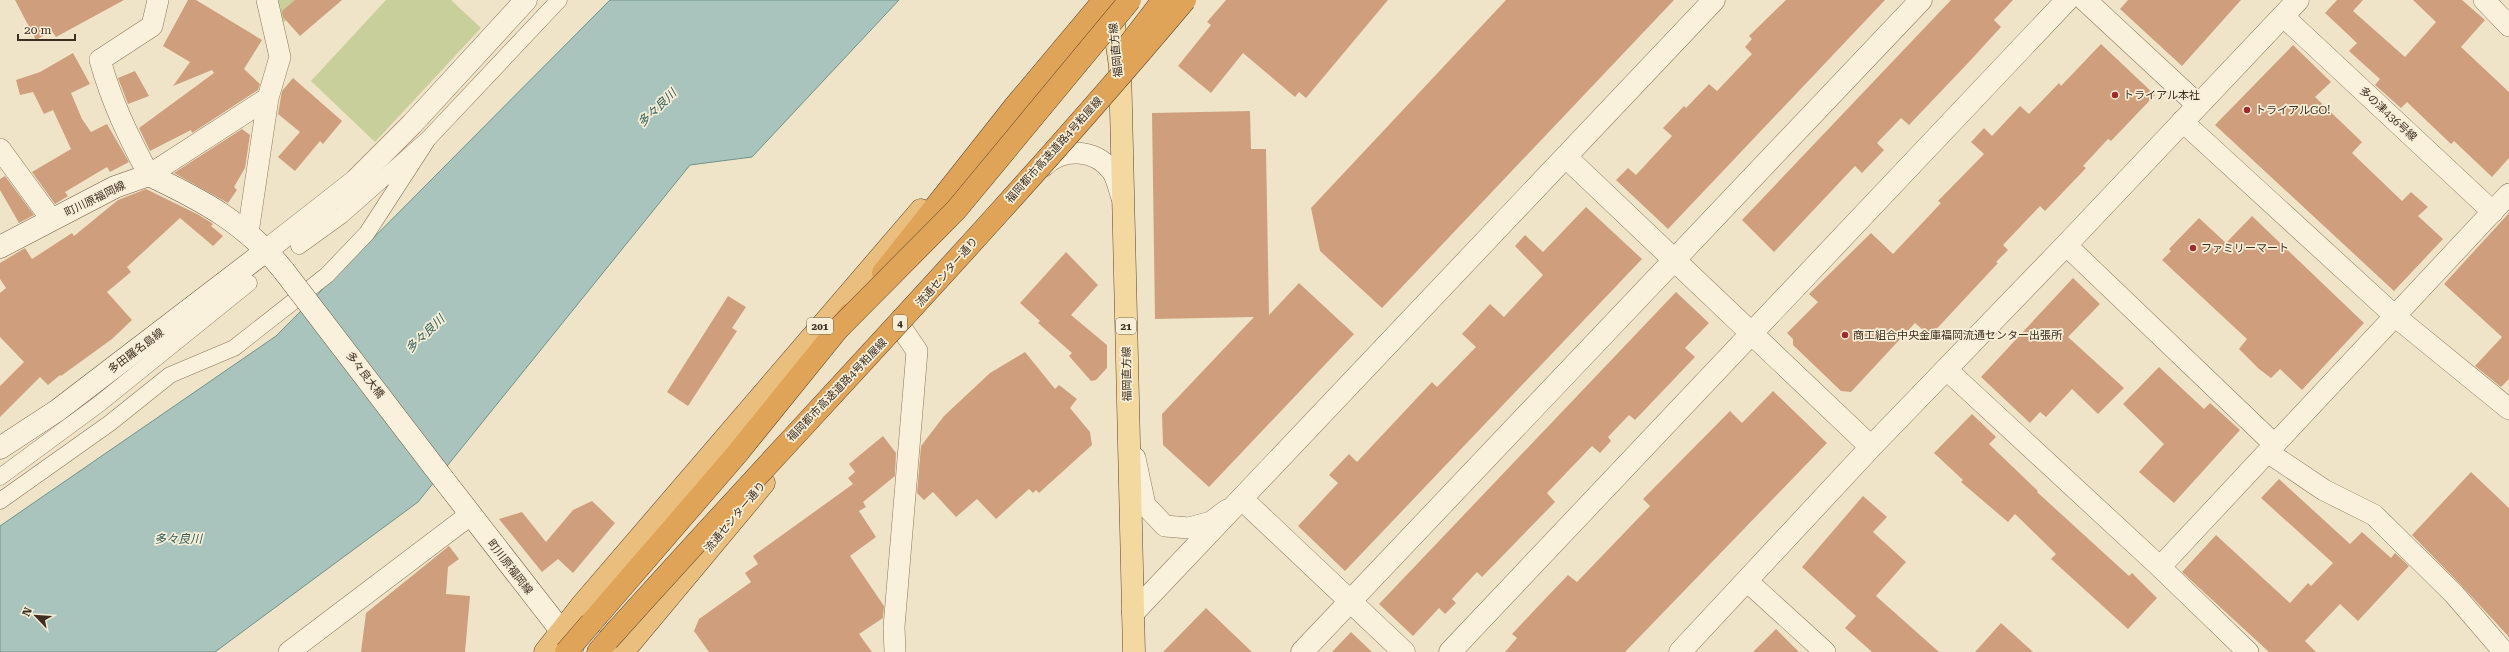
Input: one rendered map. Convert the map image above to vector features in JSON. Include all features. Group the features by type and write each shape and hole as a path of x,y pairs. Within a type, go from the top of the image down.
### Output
{"highway":[{"name":"201","path":"545,652 563,642 837,306 968,156 1096,0"},
{"path":"563,642 736,455 1015,106 1104,0"},
{"path":"838,329 956,210 1130,0"},
{"path":"1065,137 1163,0"},
{"name":"流通センター通り","path":"623,652 900,326 1005,206 1176,0"},
{"name":"福岡都市高速道路4号粕屋線","path":"598,652 760,471 908,314 1185,0"}],"main road":[{"name":"福岡直方線","path":"1110,0 1120,66 1134,652"}],"street":[{"path":"158,0 152,26 100,60 110,97 122,125 149,175 202,200 248,233 267,250"},
{"path":"248,233 268,98 280,57 267,0"},
{"name":"多田羅名島線","path":"0,448 58,410 355,181 448,86 526,0"},
{"path":"299,246 342,214 428,139 559,0"},
{"path":"1133,613 1714,0"},
{"path":"1302,652 1921,0"},
{"path":"1450,652 2067,0"},
{"path":"2085,0 2198,105"},
{"path":"1680,652 1871,447 2066,246 2182,121 2298,0"},
{"path":"2484,0 2509,26"},
{"name":"多の津436号線","path":"2283,16 2493,212"},
{"path":"149,175 268,98"},
{"path":"2182,121 2396,317 2509,409"},
{"path":"0,502 110,423 170,375 234,348 327,275 367,233 428,139"},
{"path":"0,149 52,220"},
{"path":"1005,206 1052,159 1067,153 1091,154 1112,172 1123,200"},
{"path":"1566,157 1871,447"},
{"name":"町川原福岡線","path":"0,247 115,187 149,175"},
{"path":"2160,567 2396,317 2509,194"},
{"path":"2066,246 2272,449 2324,490 2374,514 2454,594 2504,652"},
{"name":"多々良大橋","path":"267,250 444,480"},
{"path":"0,477 99,404 249,283"},
{"path":"895,652 894,627 917,351 900,326"},
{"path":"1946,369 2160,567 2248,652"},
{"path":"1128,431 1145,505 1165,526 1189,528 1211,522 1242,499"},
{"name":"町川原福岡線","path":"444,480 563,642 578,652"},
{"path":"1242,499 1404,652"},
{"path":"289,652 470,515"},
{"path":"1746,581 1825,652"}],"green space":[{"path":"276,0 307,0 283,23"},
{"path":"386,0 451,0 481,28 375,142 311,81"}],"water":[{"name":"多々良川","path":"610,0 899,0 752,157 690,165 418,502 215,652 0,652 0,526 276,336"}],"building":[{"path":"15,0 124,0 56,37 52,31 36,40"},
{"path":"188,0 196,0 262,40 244,69 260,84 258,90 192,133 191,130 150,151 139,128 214,73 212,70 173,86 190,62 163,46"},
{"path":"295,0 342,0 300,36 283,17 282,11"},
{"path":"1226,0 1388,0 1306,98 1299,92 1295,97 1243,53 1211,93 1178,66 1211,25 1207,22"},
{"path":"1506,0 1674,0 1382,308 1320,251 1311,208"},
{"path":"1786,0 1885,0 1668,229 1616,180 1628,168 1636,175 1672,136 1663,128 1684,106 1686,108 1709,84 1717,91 1752,54 1745,47 1752,39 1749,36"},
{"path":"1951,0 2013,0 1994,20 2001,27 1968,63 1909,125 1901,118 1877,143 1884,150 1862,173 1855,166 1774,252 1742,220"},
{"path":"2128,0 2241,0 2182,66 2120,9"},
{"path":"2337,0 2363,0 2353,11 2405,57 2436,22 2413,0 2462,0 2485,20 2461,47 2509,92 2509,158 2492,177 2454,141 2451,144 2407,102 2401,108 2375,85 2380,79 2349,51 2357,43 2325,13"},
{"path":"2101,44 2155,95 2111,141 2108,139 2083,166 2086,168 2045,211 2040,206 2003,245 2008,250 1996,262 1998,263 1930,336 1915,323 1851,392 1841,391 1793,345 1793,339 1787,333 1818,302 1809,294 1871,233 1893,254 1941,203 1938,201 1984,154 1971,142 1984,128 1992,136 2020,106 2029,114 2059,83 2061,86"},
{"path":"2293,45 2331,82 2315,97 2362,142 2352,153 2402,201 2411,192 2428,207 2418,216 2443,239 2394,291 2215,125"},
{"path":"73,53 90,84 71,93 82,119 91,132 107,124 129,162 110,172 107,167 65,192 68,196 55,204 32,172 71,149 53,110 44,114 33,92 20,95 16,80 40,72"},
{"path":"135,71 149,96 128,104 118,78"},
{"path":"293,78 342,121 323,144 320,141 295,171 278,157 300,132 278,114 282,91"},
{"path":"1250,111 1251,149 1266,149 1269,315 1299,283 1354,334 1209,487 1163,445 1162,414 1254,317 1155,319 1152,113"},
{"path":"242,129 250,135 245,168 234,187 237,190 228,203 174,173"},
{"path":"5,176 34,215 19,223 0,190 0,179"},
{"path":"146,189 199,215 213,224 211,226 223,236 213,246 180,218 127,267 131,272 107,292 132,320 112,339 48,385 40,377 0,417 0,386 24,362 0,337 0,293 6,288 0,279 0,263 25,248 32,259 72,233 74,236 118,200"},
{"path":"1586,207 1642,259 1345,571 1298,526 1338,483 1329,475 1349,454 1357,462 1432,382 1437,387 1476,347 1462,334 1490,304 1504,317 1543,275 1515,246 1525,235 1543,252"},
{"path":"2509,213 2509,379 2501,387 2475,366 2502,337 2444,284"},
{"path":"2252,216 2364,323 2302,390 2280,369 2271,378 2259,369 2239,349 2247,339 2162,260 2171,251 2169,249 2199,218 2226,243"},
{"path":"1066,252 1098,285 1071,315 1107,345 1107,368 1096,380 1091,381 1069,356 1072,353 1038,323 1040,321 1020,303"},
{"path":"2073,278 2100,304 2068,337 2124,388 2098,414 2072,389 2046,417 2040,412 2030,423 1981,377"},
{"path":"1676,292 1709,323 1685,348 1695,357 1635,420 1629,415 1608,437 1611,441 1600,453 1592,446 1547,493 1555,502 1482,577 1477,572 1452,599 1456,603 1445,614 1439,608 1413,636 1379,604"},
{"path":"728,296 746,307 732,328 737,331 688,406 667,392"},
{"path":"1025,352 1055,389 1059,385 1077,399 1070,408 1090,432 1092,445 1039,493 1036,490 1033,493 1029,489 996,519 977,499 956,517 933,492 924,500 917,493 921,446 944,416 990,373"},
{"path":"2159,367 2204,409 2210,403 2240,430 2174,503 2139,472 2164,444 2123,404"},
{"path":"1773,391 1827,443 1625,652 1505,652 1517,638 1512,634 1568,575 1577,582 1650,506 1643,499 1730,411 1742,423"},
{"path":"1972,414 1996,437 1989,444 2038,491 2037,492 2129,576 2132,573 2157,598 2128,629 2051,559 2056,554 2015,514 2008,522 1961,482 1963,480 1934,453"},
{"path":"883,436 896,453 895,476 863,502 866,507 859,511 876,537 850,556 884,606 883,618 859,634 872,652 709,652 694,631 699,619 751,582 745,573 758,564 753,556 853,484 848,478 855,472 849,464"},
{"path":"2471,472 2509,508 2509,637 2412,535"},
{"path":"2279,479 2350,544 2362,532 2391,558 2395,553 2409,566 2358,621 2340,604 2305,641 2316,652 2269,652 2182,572 2216,535 2290,603 2308,583 2311,586 2333,563 2261,498"},
{"path":"1863,496 1887,517 1873,532 1906,562 1876,596 1939,652 1872,652 1845,628 1856,616 1802,567"},
{"path":"592,501 615,523 573,573 558,559 542,572 499,519 522,512 546,542 573,510"},
{"path":"449,546 459,559 448,567 446,594 470,596 465,652 361,652 366,613"},
{"path":"1206,608 1252,652 1163,652"},
{"path":"2001,623 2033,652 1975,652"},
{"path":"1776,629 1799,652 1753,652"},
{"path":"1351,632 1372,652 1332,652"}],"place":[{"name":"トライアル本社","path":"2115,95"},
{"name":"トライアルGO!","path":"2247,110"},
{"name":"ファミリーマート","path":"2193,248"},
{"name":"商工組合中央金庫福岡流通センター出張所","path":"1845,335"}]}
